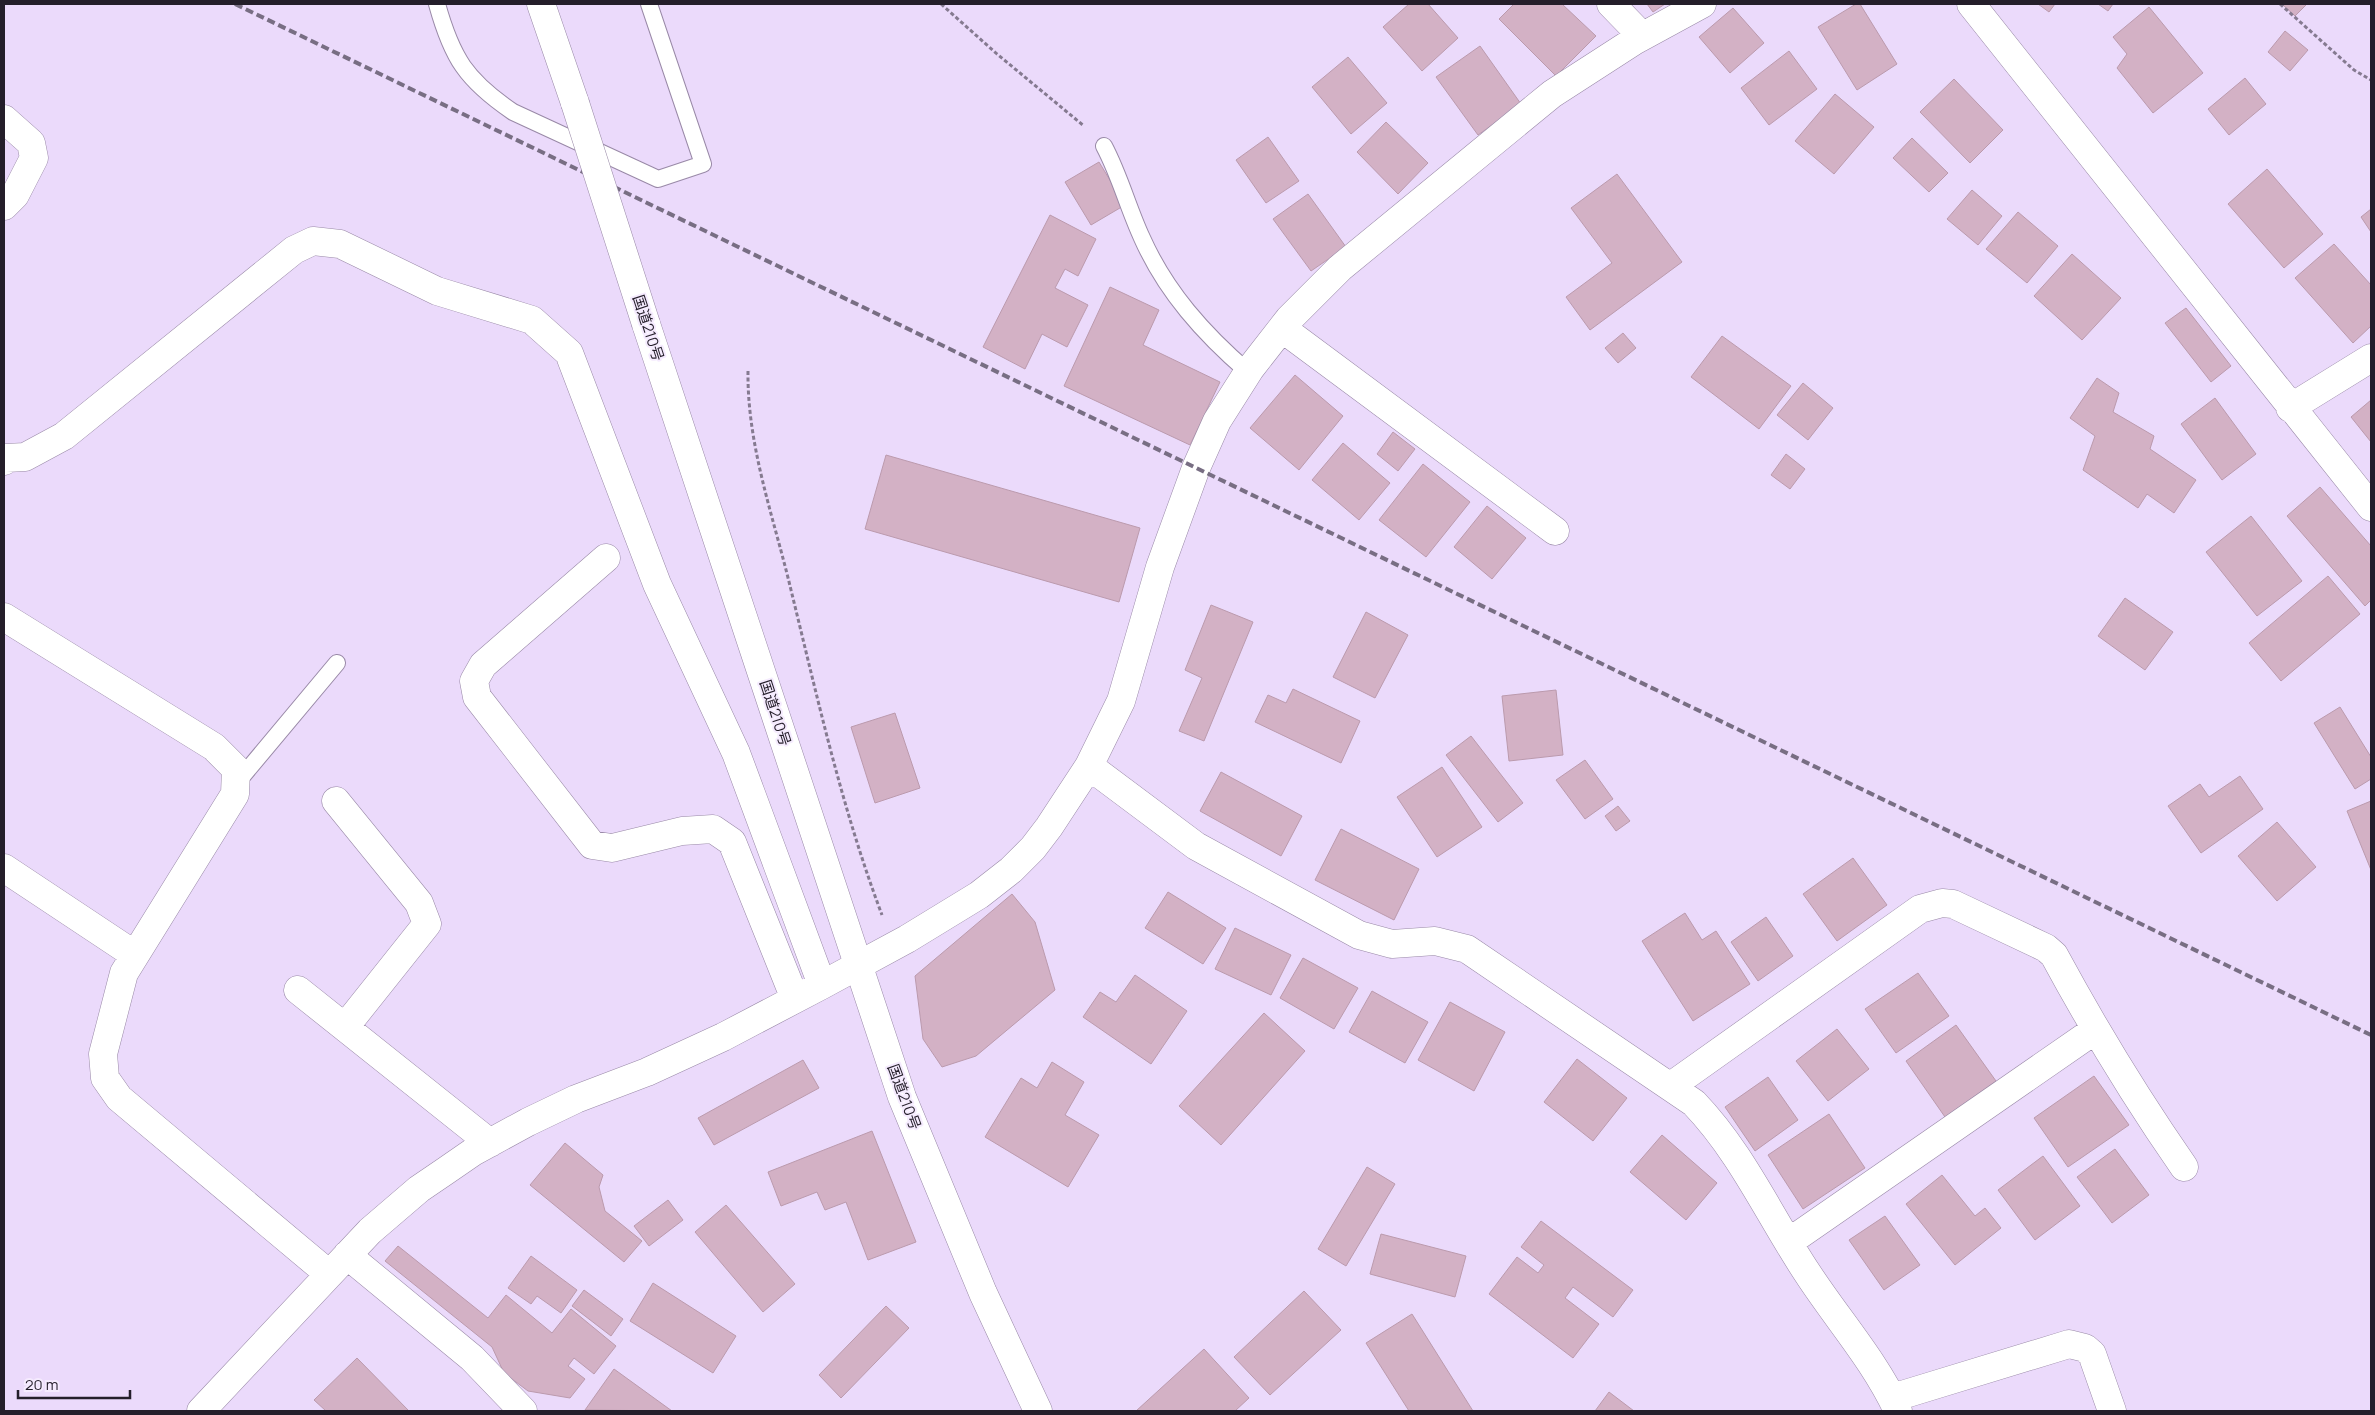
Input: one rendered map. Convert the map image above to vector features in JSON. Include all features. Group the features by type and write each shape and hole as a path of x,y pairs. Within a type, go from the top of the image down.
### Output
{"main road":[{"name":"国道210号","path":"541,4 902,1096 983,1293 1038,1411"},
{"path":"1611,4 1642,36"},
{"path":"201,1411 370,1230 419,1189 490,1143 576,1099 647,1072 723,1037 822,985 907,939 979,895 1011,870 1043,834 1089,766 1121,701 1160,567 1196,468 1217,421 1248,372 1312,294 1369,243 1552,94 1642,36 1702,4"},
{"path":"1970,4 2290,408 2371,507"},
{"path":"4,119 31,143 34,158 15,195 4,206"},
{"path":"4,453 25,458 64,436 294,250 313,241 340,244 437,290 532,320 569,353 657,584 736,753 822,985"},
{"path":"1283,329 1555,530"},
{"path":"2290,408 2371,358"},
{"path":"606,558 483,665 474,682 477,697 592,845 612,848 682,831 713,829 732,842 795,998"},
{"path":"4,617 214,747 236,769 235,794 124,973 103,1054 105,1078 119,1098 338,1265 472,1358 523,1411"},
{"path":"1089,766 1196,846 1359,935 1392,944 1435,941 1468,949 1694,1103 1712,1121 1737,1155 1807,1274 1884,1382 1895,1405 2069,1344 2085,1348 2092,1354 2112,1411"},
{"path":"336,802 419,903 428,924 344,1027"},
{"path":"4,868 135,955"},
{"path":"1671,1086 1920,909 1942,903 1961,908 2046,948 2054,955 2095,1030 2141,1106 2184,1167"},
{"path":"298,990 490,1143"},
{"path":"1789,1242 2095,1030"}],"lane":[{"path":"437,4 447,39 464,71 492,98 513,112 658,179 702,164 649,4"},
{"path":"1104,146 1115,166 1141,236 1163,278 1204,332 1248,372"},
{"path":"235,785 337,663"}],"path":[{"path":"941,4 997,54 1076,119 1104,146"},
{"path":"2280,4 2354,70 2371,80"},
{"path":"748,371 747,404 752,434 832,760 860,854 884,919"}],"building":[{"path":"1409,4 1428,4 1458,38 1422,71 1383,27"},
{"path":"1514,4 1562,4 1596,36 1556,76 1499,19"},
{"path":"1647,4 1665,4 1653,12"},
{"path":"1856,4 1860,4 1897,64 1857,90 1818,27"},
{"path":"2038,4 2055,4 2049,12"},
{"path":"2098,4 2113,4 2108,11"},
{"path":"2282,4 2307,4 2295,16"},
{"path":"2149,7 2203,73 2153,113 2117,68 2127,54 2113,37"},
{"path":"1733,8 1764,43 1730,73 1699,37"},
{"path":"2285,31 2308,50 2290,71 2268,52"},
{"path":"1480,46 1521,104 1478,135 1436,77"},
{"path":"1789,51 1817,89 1769,125 1741,88"},
{"path":"1348,57 1387,103 1351,134 1312,87"},
{"path":"2245,78 2266,104 2229,135 2208,109"},
{"path":"1954,79 2003,130 1970,163 1920,112"},
{"path":"1835,94 1874,127 1834,174 1795,141"},
{"path":"1386,122 1428,163 1398,194 1357,152"},
{"path":"1268,137 1299,181 1266,203 1236,160"},
{"path":"1912,138 1948,173 1929,192 1893,158"},
{"path":"1099,162 1125,205 1091,225 1065,182"},
{"path":"2267,169 2323,234 2284,268 2228,204"},
{"path":"1617,174 1682,262 1590,330 1566,297 1612,263 1571,208"},
{"path":"1972,190 2002,216 1978,245 1947,219"},
{"path":"1308,194 1346,247 1311,271 1273,219"},
{"path":"2371,209 2371,232 2361,217"},
{"path":"2018,212 2058,246 2027,283 1986,249"},
{"path":"1050,215 1096,239 1078,276 1065,269 1055,288 1088,305 1067,347 1042,334 1025,369 983,347"},
{"path":"2334,244 2371,285 2371,326 2353,343 2295,278"},
{"path":"2072,254 2121,298 2082,340 2034,296"},
{"path":"1110,287 1159,310 1143,345 1220,382 1190,445 1064,386"},
{"path":"2186,308 2231,366 2211,382 2165,323"},
{"path":"1623,333 1636,348 1618,363 1605,348"},
{"path":"1722,336 1791,386 1759,429 1691,377"},
{"path":"1295,375 1343,416 1299,470 1250,428"},
{"path":"2097,378 2119,393 2113,412 2154,436 2150,449 2196,480 2174,513 2147,494 2138,508 2083,470 2095,436 2070,418"},
{"path":"1803,383 1833,408 1808,440 1777,415"},
{"path":"2215,398 2256,454 2222,480 2181,424"},
{"path":"2371,400 2371,442 2351,417"},
{"path":"1393,432 1415,449 1398,471 1377,454"},
{"path":"1343,443 1390,483 1359,520 1312,480"},
{"path":"1786,454 1805,469 1790,489 1771,475"},
{"path":"886,455 1140,528 1119,602 865,529"},
{"path":"1423,464 1470,502 1426,557 1379,520"},
{"path":"2320,487 2371,546 2371,600 2365,606 2287,516"},
{"path":"1487,506 1526,538 1492,579 1454,547"},
{"path":"2251,516 2302,581 2257,616 2206,552"},
{"path":"2328,576 2360,614 2281,681 2249,643"},
{"path":"2125,598 2173,632 2145,670 2098,636"},
{"path":"1211,605 1253,622 1204,741 1179,731 1202,678 1185,670"},
{"path":"1366,612 1408,635 1375,698 1333,677"},
{"path":"1293,689 1360,721 1341,763 1255,722 1268,695 1286,703"},
{"path":"1556,690 1563,755 1509,761 1502,696"},
{"path":"2340,707 2371,757 2371,779 2355,789 2314,723"},
{"path":"895,713 920,788 875,803 851,727"},
{"path":"1471,736 1523,803 1498,822 1446,755"},
{"path":"1585,760 1613,799 1585,819 1556,780"},
{"path":"1442,767 1482,827 1437,857 1397,797"},
{"path":"1221,772 1302,816 1281,856 1200,811"},
{"path":"2240,776 2263,809 2201,853 2168,806 2200,784 2209,797"},
{"path":"2371,801 2371,870 2347,811"},
{"path":"1618,806 1630,821 1616,831 1605,816"},
{"path":"2277,822 2316,867 2277,901 2238,856"},
{"path":"1341,829 1419,869 1394,920 1315,880"},
{"path":"1853,858 1887,905 1837,941 1803,894"},
{"path":"1168,892 1226,928 1203,964 1145,928"},
{"path":"1012,894 1035,922 1055,990 976,1056 942,1067 923,1039 915,976"},
{"path":"1685,913 1702,940 1716,931 1750,984 1693,1021 1642,941"},
{"path":"1766,917 1793,956 1758,981 1731,942"},
{"path":"1235,928 1291,955 1271,995 1215,969"},
{"path":"1303,958 1358,988 1334,1029 1280,998"},
{"path":"1918,973 1949,1016 1896,1053 1865,1009"},
{"path":"1135,975 1187,1011 1151,1064 1083,1017 1100,992 1116,1002"},
{"path":"1372,991 1428,1022 1405,1063 1349,1032"},
{"path":"1450,1002 1505,1032 1474,1091 1418,1060"},
{"path":"1264,1013 1305,1051 1221,1145 1179,1106"},
{"path":"1956,1025 1996,1081 1945,1117 1906,1061"},
{"path":"1837,1029 1869,1069 1828,1101 1796,1061"},
{"path":"1577,1059 1627,1098 1593,1141 1544,1102"},
{"path":"803,1060 819,1088 714,1145 698,1118"},
{"path":"1052,1062 1084,1082 1065,1115 1099,1135 1068,1187 985,1137 1021,1078 1037,1088"},
{"path":"2094,1076 2129,1125 2068,1167 2034,1118"},
{"path":"1768,1077 1798,1120 1755,1151 1725,1107"},
{"path":"1829,1114 1865,1168 1803,1209 1768,1155"},
{"path":"872,1131 916,1242 868,1260 846,1202 825,1210 817,1192 781,1206 768,1172"},
{"path":"1662,1135 1717,1183 1686,1220 1630,1172"},
{"path":"565,1143 603,1175 599,1187 605,1211 642,1241 624,1262 530,1185"},
{"path":"2115,1149 2149,1195 2112,1223 2077,1177"},
{"path":"2043,1156 2080,1206 2035,1240 1998,1190"},
{"path":"1367,1167 1395,1184 1346,1266 1318,1249"},
{"path":"1942,1175 1975,1216 1985,1208 2001,1228 1955,1265 1906,1204"},
{"path":"668,1200 683,1220 649,1246 634,1226"},
{"path":"726,1205 795,1284 763,1312 695,1232"},
{"path":"1885,1216 1920,1265 1884,1290 1849,1240"},
{"path":"1541,1221 1633,1290 1613,1317 1573,1287 1565,1298 1599,1324 1573,1358 1489,1294 1517,1257 1538,1273 1544,1265 1521,1247"},
{"path":"1381,1234 1466,1256 1455,1297 1370,1274"},
{"path":"398,1246 488,1318 506,1295 552,1333 571,1309 616,1346 594,1374 574,1358 568,1366 585,1379 570,1398 528,1391 504,1373 492,1347 385,1261"},
{"path":"531,1256 577,1290 561,1313 537,1296 531,1304 508,1288"},
{"path":"653,1283 736,1336 713,1373 630,1321"},
{"path":"584,1290 623,1319 611,1336 572,1306"},
{"path":"1304,1291 1341,1330 1270,1395 1234,1357"},
{"path":"886,1306 909,1328 841,1398 819,1375"},
{"path":"1412,1314 1473,1411 1409,1411 1366,1343"},
{"path":"1204,1349 1249,1398 1235,1411 1136,1411"},
{"path":"357,1358 409,1411 326,1411 314,1400"},
{"path":"614,1369 672,1411 585,1410"},
{"path":"1609,1392 1634,1411 1595,1411"}],"railway":[{"path":"235,4 2371,1035"}]}
